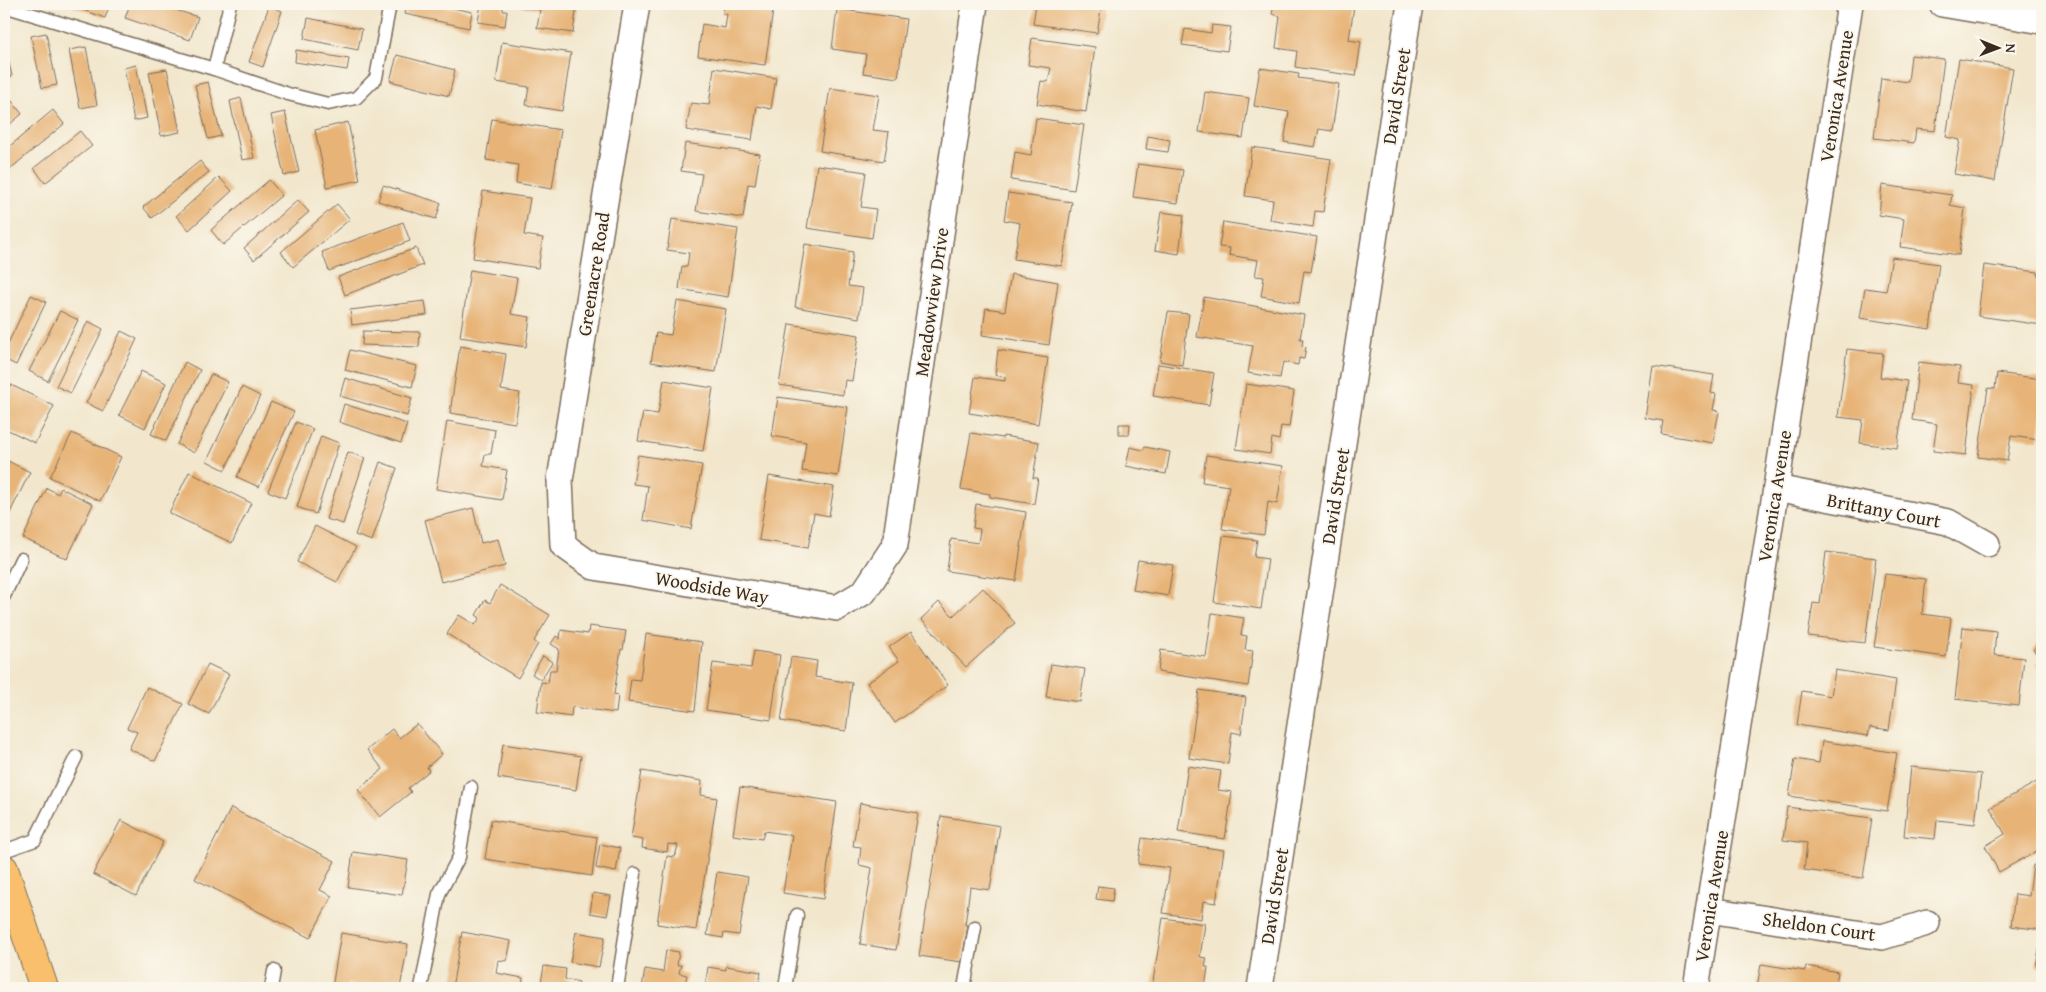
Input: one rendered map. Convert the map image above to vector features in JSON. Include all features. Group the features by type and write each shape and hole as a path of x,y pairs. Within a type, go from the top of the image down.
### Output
{"main road":[{"path":"4,869 44,988"}],"street":[{"name":"Greenacre Road","path":"563,544 560,480 637,4"},
{"name":"Meadowview Drive","path":"864,592 895,545 975,4"},
{"name":"David Street","path":"1260,988 1410,4"},
{"name":"Veronica Avenue","path":"1696,988 1776,488 1850,4"},
{"path":"1942,4 2042,22"},
{"name":"Brittany Court","path":"1776,488 1948,522 1987,544"},
{"name":"Woodside Way","path":"563,544 594,567 837,608 864,592"},
{"name":"Sheldon Court","path":"1709,910 1882,937 1927,923"}],"lane":[{"path":"214,69 230,4"},
{"path":"4,5 214,69 288,94 328,104 356,98 376,78 390,4"},
{"path":"4,596 21,559"},
{"path":"4,851 35,840 76,757"},
{"path":"421,988 439,894 459,857 470,787"},
{"path":"617,988 635,874"},
{"path":"785,988 797,915"},
{"path":"964,988 975,928"},
{"path":"271,988 274,971"}],"building":[{"path":"66,4 110,4 105,18"},
{"path":"130,4 156,4 198,17 190,40 125,18"},
{"path":"407,4 434,4 472,12 469,28 405,14"},
{"path":"481,4 503,4 503,11 507,11 505,26 478,22"},
{"path":"506,4 577,4 573,33 537,28 540,10"},
{"path":"724,4 774,4 765,65 698,56 702,24 725,28 727,14 723,14"},
{"path":"896,4 910,4 910,7"},
{"path":"1036,4 1102,4 1097,33 1033,24"},
{"path":"1274,4 1337,4 1354,6 1349,40 1361,42 1356,76 1295,67 1297,51 1276,48 1280,16 1272,14"},
{"path":"269,6 282,11 263,67 249,62"},
{"path":"837,9 906,19 898,78 863,73 866,54 832,49"},
{"path":"308,18 362,29 358,50 304,39"},
{"path":"1212,25 1231,27 1227,51 1182,45 1185,29 1211,33"},
{"path":"46,33 57,85 42,88 31,36"},
{"path":"1032,38 1095,47 1086,112 1037,104 1041,81 1048,82 1051,68 1028,65"},
{"path":"4,41 12,76 4,78"},
{"path":"502,42 571,53 562,111 526,105 529,87 496,82"},
{"path":"86,47 97,105 80,108 69,50"},
{"path":"296,50 349,59 347,70 295,62"},
{"path":"397,55 455,70 449,96 390,81"},
{"path":"1911,55 1944,59 1935,131 1916,129 1914,143 1874,138 1881,78 1908,82"},
{"path":"1959,59 2013,68 1995,181 1954,174 1960,140 1946,137"},
{"path":"136,65 147,118 134,121 124,68"},
{"path":"714,68 776,78 771,109 757,106 752,140 686,130 691,103 709,105"},
{"path":"1260,68 1299,74 1298,78 1339,84 1332,131 1319,129 1315,147 1284,142 1289,112 1254,106"},
{"path":"167,69 180,132 161,136 149,72"},
{"path":"208,82 221,136 208,139 195,85"},
{"path":"830,88 879,95 873,130 889,132 884,161 820,151"},
{"path":"1205,92 1249,98 1243,138 1199,132"},
{"path":"241,98 254,158 242,160 230,101"},
{"path":"12,101 22,114 4,129 4,107"},
{"path":"53,110 64,124 4,174 4,151"},
{"path":"285,112 299,172 284,176 271,115"},
{"path":"1036,118 1084,125 1074,190 1011,180 1015,152 1031,155"},
{"path":"492,119 561,130 552,189 516,183 518,165 486,160"},
{"path":"348,122 360,180 327,187 315,130"},
{"path":"80,131 92,146 45,183 34,168"},
{"path":"1148,136 1170,140 1168,152 1146,149"},
{"path":"685,143 760,154 755,185 748,184 743,218 696,211 702,174 681,171"},
{"path":"1252,147 1331,159 1323,212 1315,211 1313,227 1270,220 1273,200 1245,196"},
{"path":"200,161 209,172 152,218 143,207"},
{"path":"1138,164 1183,170 1178,203 1133,197"},
{"path":"817,165 866,172 861,207 876,209 872,238 807,228"},
{"path":"219,177 232,191 189,230 176,216"},
{"path":"269,180 282,195 223,245 211,230"},
{"path":"383,185 441,203 436,219 378,201"},
{"path":"1882,185 1952,195 1950,205 1965,208 1959,255 1900,247 1904,219 1879,215"},
{"path":"483,191 530,198 524,235 543,238 538,268 473,258"},
{"path":"1008,193 1072,202 1062,266 1014,259 1020,223 1004,220"},
{"path":"298,200 309,212 254,260 244,248"},
{"path":"337,204 350,219 293,267 281,252"},
{"path":"1161,212 1184,215 1179,254 1155,250"},
{"path":"672,219 738,229 728,297 679,289 682,266 687,267 689,253 667,250"},
{"path":"403,222 410,241 329,271 322,252"},
{"path":"1223,222 1317,237 1311,272 1304,271 1299,303 1261,296 1264,277 1255,276 1258,260 1229,255 1230,248 1219,247"},
{"path":"805,244 853,252 848,286 863,288 859,318 795,307"},
{"path":"416,248 423,265 345,295 338,277"},
{"path":"1892,257 1939,264 1930,329 1860,318 1865,288 1886,291"},
{"path":"1984,265 2038,272 2038,276 2042,276 2042,325 1978,316"},
{"path":"470,270 517,278 511,314 530,317 526,347 460,337"},
{"path":"1011,274 1058,282 1049,345 982,335 986,308 1005,311"},
{"path":"31,295 46,302 16,365 4,359 4,352"},
{"path":"1204,297 1304,315 1300,339 1303,339 1302,346 1306,347 1304,359 1299,358 1298,365 1283,362 1280,378 1248,373 1253,346 1197,337"},
{"path":"425,301 427,315 352,325 350,310"},
{"path":"677,301 726,309 716,372 651,362 656,333 671,335"},
{"path":"60,311 78,320 48,381 29,371"},
{"path":"1168,312 1189,314 1182,365 1160,361"},
{"path":"88,321 103,329 71,393 56,386"},
{"path":"789,324 859,335 852,381 845,380 843,395 779,385"},
{"path":"121,331 137,339 103,411 86,403"},
{"path":"363,331 420,332 419,347 362,345"},
{"path":"460,346 506,354 501,390 520,393 515,423 450,413"},
{"path":"1847,349 1883,353 1880,377 1907,381 1897,448 1860,443 1863,420 1838,417"},
{"path":"350,350 417,366 412,387 345,370"},
{"path":"998,350 1048,358 1038,424 969,413 975,377 1005,381 1005,377 995,375"},
{"path":"185,362 200,370 166,441 151,434"},
{"path":"1919,362 1960,367 1958,383 1974,385 1966,455 1933,451 1937,424 1912,420"},
{"path":"1158,364 1214,373 1209,405 1153,396"},
{"path":"1653,366 1714,375 1711,393 1716,394 1713,410 1719,411 1713,443 1661,434 1663,421 1645,418"},
{"path":"141,371 166,383 145,428 119,415"},
{"path":"1997,373 2042,379 2042,414 2039,440 2011,436 2007,461 1978,457 1988,388 1995,389"},
{"path":"211,374 228,382 194,453 177,444"},
{"path":"345,378 412,398 407,416 340,396"},
{"path":"664,380 713,388 703,451 638,441 643,412 658,414"},
{"path":"9,384 54,406 35,443 4,428 4,394"},
{"path":"1246,384 1294,391 1289,427 1281,426 1279,440 1272,438 1270,454 1236,449"},
{"path":"242,387 260,396 225,470 207,461"},
{"path":"778,397 848,407 838,476 802,471 806,442 772,436"},
{"path":"271,402 294,412 259,487 237,477"},
{"path":"344,404 407,424 401,443 339,422"},
{"path":"447,421 495,430 491,454 485,454 483,466 507,470 502,500 436,489"},
{"path":"296,422 313,429 285,498 268,491"},
{"path":"1119,424 1130,424 1129,435 1119,435"},
{"path":"72,433 121,457 100,501 50,477"},
{"path":"971,433 1039,442 1033,478 1038,478 1034,504 990,497 990,494 961,489"},
{"path":"321,436 339,443 316,514 297,507"},
{"path":"1130,447 1143,450 1145,447 1170,452 1166,474 1126,466"},
{"path":"348,452 365,458 343,524 326,519"},
{"path":"638,455 702,465 691,529 643,520 648,486 633,484"},
{"path":"1206,455 1283,466 1277,504 1268,502 1264,535 1222,529 1229,486 1202,482"},
{"path":"4,459 30,472 4,525"},
{"path":"380,462 397,468 372,541 355,535"},
{"path":"189,472 251,503 232,543 169,513"},
{"path":"769,476 834,487 829,516 814,513 808,548 759,540"},
{"path":"47,488 58,494 61,488 93,504 67,559 23,538"},
{"path":"976,504 1026,512 1016,581 947,571 951,539 978,543 980,529 973,528"},
{"path":"473,508 481,543 498,539 505,566 441,582 425,520"},
{"path":"315,526 356,547 337,582 297,562"},
{"path":"1223,536 1257,540 1254,557 1268,559 1261,609 1214,602"},
{"path":"1826,552 1876,558 1865,643 1808,636 1813,603 1820,604"},
{"path":"1138,560 1173,565 1168,596 1133,590"},
{"path":"1885,574 1926,579 1922,614 1951,618 1946,657 1874,647"},
{"path":"500,585 550,615 534,641 538,644 518,678 447,634 459,615 475,625 480,618 476,615 485,600 490,603"},
{"path":"983,588 1015,623 966,667 921,619 939,602 953,616"},
{"path":"1212,613 1244,618 1241,635 1247,636 1245,650 1253,651 1248,686 1158,672 1161,650 1206,657"},
{"path":"589,626 626,631 623,650 621,649 614,694 618,695 616,713 572,707 571,717 537,712 541,682 548,683 550,670 556,670 559,649 551,644 556,636 560,639 561,630 588,634"},
{"path":"1963,627 1996,631 1994,655 2024,658 2019,706 1955,699"},
{"path":"911,632 948,685 895,723 867,683 899,661 889,647"},
{"path":"646,634 702,642 695,711 628,702 631,679 640,680"},
{"path":"2042,638 2042,657 2033,650"},
{"path":"754,651 780,655 771,720 706,710 713,663 751,668"},
{"path":"543,656 552,662 541,680 532,674"},
{"path":"791,657 817,661 815,677 852,683 846,731 781,721"},
{"path":"2042,657 2042,668 2037,664"},
{"path":"208,664 229,674 209,714 188,704"},
{"path":"1051,664 1085,669 1080,702 1046,697"},
{"path":"1835,670 1896,680 1889,730 1870,727 1868,736 1797,725 1802,691 1831,696"},
{"path":"147,687 183,704 155,761 129,749 137,732 127,728"},
{"path":"1199,690 1246,697 1241,734 1232,732 1228,764 1189,758"},
{"path":"417,724 442,754 427,767 429,771 408,788 411,792 380,817 358,790 383,769 367,750 392,729 399,738"},
{"path":"1822,741 1897,753 1887,811 1789,796 1795,759 1819,763"},
{"path":"503,744 581,756 576,790 498,778"},
{"path":"1188,766 1221,771 1218,790 1232,792 1225,839 1178,832"},
{"path":"1911,767 1981,774 1975,824 1937,820 1935,839 1904,836"},
{"path":"642,771 702,781 701,795 717,798 696,930 657,924 667,856 675,857 678,845 668,844 667,852 642,848 643,840 631,838"},
{"path":"2042,779 2042,848 1999,872 1985,846 2005,834 1990,808"},
{"path":"740,787 837,802 823,899 783,893 792,835 764,831 762,839 733,835"},
{"path":"860,803 918,813 896,950 860,944 872,868 859,865 861,847 853,846"},
{"path":"1787,807 1872,818 1863,878 1804,870 1807,843 1783,840"},
{"path":"231,808 335,861 320,890 332,896 310,938 195,879"},
{"path":"941,816 1000,826 990,890 970,887 965,925 968,925 962,962 919,956"},
{"path":"121,820 163,842 136,896 93,874"},
{"path":"491,820 597,837 592,876 485,859"},
{"path":"1142,838 1224,850 1216,903 1203,901 1201,919 1163,913 1170,868 1138,864"},
{"path":"600,844 620,848 616,872 596,868"},
{"path":"353,852 408,860 402,895 348,887"},
{"path":"2033,865 2042,866 2042,930 2011,926 2015,894 2029,896"},
{"path":"717,872 748,877 739,935 724,933 723,938 707,935"},
{"path":"1098,886 1114,888 1112,901 1096,899"},
{"path":"593,893 611,896 607,916 590,913"},
{"path":"1163,918 1205,924 1200,957 1207,958 1205,967 1208,967 1205,988 1152,988"},
{"path":"462,932 511,941 507,961 498,960 496,973 523,978 522,988 452,988"},
{"path":"576,932 605,937 599,967 570,962"},
{"path":"341,933 408,944 400,988 363,988 347,984 346,988 332,988"},
{"path":"2042,939 2042,967 2036,966"},
{"path":"666,950 679,952 677,965 681,965 679,973 687,975 684,988 642,988 645,969 663,972"},
{"path":"1761,964 1805,971 1806,966 1838,972 1835,988 1757,988"},
{"path":"544,966 566,969 565,979 579,982 578,988 540,988"},
{"path":"726,966 761,972 758,988 705,988 708,967 726,970"},
{"path":"1072,984 1094,987 1094,988 1071,988"}]}
